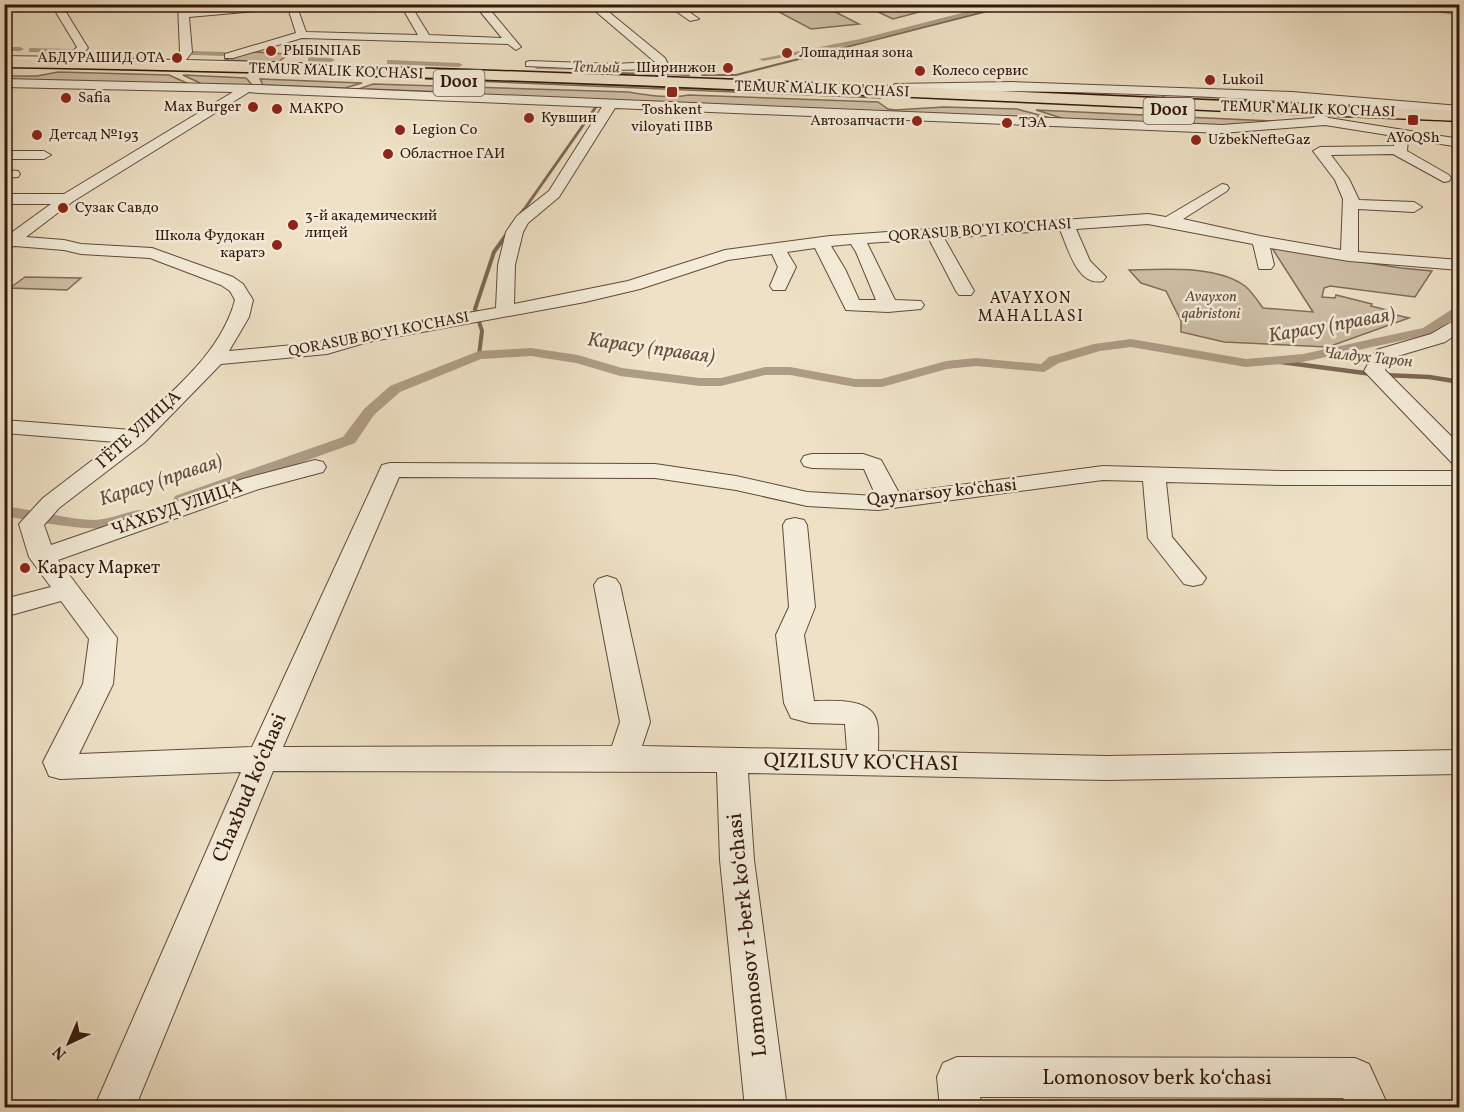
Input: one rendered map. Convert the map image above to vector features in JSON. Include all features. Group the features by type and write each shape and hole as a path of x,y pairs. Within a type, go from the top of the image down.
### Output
{"highway":[{"name":"TEMUR MALIK KO'CHASI","path":"5,64 174,67 252,84 383,80 911,98 1460,122"},
{"name":"TEMUR MALIK KO'CHASI","path":"5,64 149,65 629,80 1017,106 1320,116 1456,112"},
{"path":"174,67 202,87"},
{"path":"333,92 383,80"},
{"path":"1017,106 1070,122"}],"main road":[{"path":"1438,4 1460,7"}],"street":[{"path":"56,4 83,48 70,60"},
{"path":"405,4 410,22 425,38"},
{"path":"479,4 510,40 528,69"},
{"path":"592,4 661,60 659,80"},
{"path":"671,4 694,20"},
{"path":"174,67 186,52 184,9 291,5 302,35"},
{"path":"218,62 234,53 324,29 370,25"},
{"path":"302,35 510,40"},
{"path":"5,64 70,60 174,67 218,62 528,69 662,65"},
{"path":"528,69 629,80 896,88 1012,86 1280,96 1456,112"},
{"path":"4,83 202,87 252,84 333,92 1232,129 1320,116 1460,143"},
{"path":"8,244 67,199 252,84"},
{"path":"769,84 786,89"},
{"path":"487,314 503,287 508,268 510,240 519,224 554,194 611,103"},
{"path":"1349,256 1351,199 1342,179 1320,151 1401,149 1401,132"},
{"path":"1396,150 1444,178"},
{"path":"4,155 44,155"},
{"path":"1170,221 1222,188"},
{"path":"4,199 67,199"},
{"path":"1351,204 1414,207"},
{"name":"QORASUB BO'YI KO'CHASI","path":"215,358 327,348 365,337 585,297 634,285 725,255 856,239 1066,226 1133,226 1170,221 1261,241 1349,256 1460,265"},
{"path":"1066,226 1086,271 1096,277"},
{"path":"934,234 965,291"},
{"path":"856,239 888,306"},
{"path":"1261,241 1265,265"},
{"path":"820,242 836,268 852,306 915,305"},
{"name":"ГЁТЕ УЛИЦА","path":"8,244 64,245 81,249 152,253 233,284 242,296 243,310 215,358 137,437 51,503 32,524 42,557 103,638 98,684 59,762 60,767"},
{"path":"777,248 787,267 779,286"},
{"path":"1460,323 1438,338 1383,354 1377,373 1460,458"},
{"path":"4,426 137,437"},
{"path":"812,460 863,461 873,465 891,501"},
{"name":"ЧАХБУД УЛИЦА","path":"42,557 250,484 315,467"},
{"name":"Qaynarsoy koʻchasi","path":"390,470 655,471 736,483 807,499 878,503 1103,473 1283,478 1460,478"},
{"name":"Chaxbud koʻchasi","path":"114,1107 262,759 390,470"},
{"path":"1154,474 1160,538 1193,578"},
{"path":"795,525 802,607 790,635 799,703 802,710 810,712 843,711 856,714 862,721 863,762"},
{"path":"607,585 635,722 623,758"},
{"path":"4,608 67,591"},
{"name":"QIZILSUV KO'CHASI","path":"60,767 262,759 623,758 1106,768 1460,762"},
{"name":"Lomonosov 1-berk koʻchasi","path":"732,762 737,860 766,1107"},
{"name":"Lomonosov berk koʻchasi","path":"961,1107 957,1077 1355,1078 1369,1107"}],"green space":[{"path":"916,4 921,7 913,9 919,12 893,19 863,5"},
{"path":"822,5 859,24 811,29 777,11"},
{"path":"238,53 289,54 278,62 225,60"},
{"path":"283,71 858,95 881,98 279,73"},
{"path":"58,72 169,75 189,84 5,80 5,76 37,76"},
{"path":"183,75 246,78 253,86 202,84"},
{"path":"260,79 362,83 345,88 263,85"},
{"path":"373,84 628,92 666,97 689,95 878,102 888,109 895,110 944,107 1017,109 1054,119 472,96 471,93 367,89 364,92 353,91"},
{"path":"1161,93 1299,99 1403,109 1341,108 1315,102 1272,105 1166,101"},
{"path":"1036,110 1271,121 1270,124 1247,126 1068,120"},
{"name":"Avayxon qabristoni","path":"1272,248 1432,271 1415,297 1330,286 1324,288 1322,297 1335,298 1336,295 1372,304 1371,306 1387,310 1387,313 1409,318 1328,347 1224,342 1181,332 1181,321 1166,291 1141,283 1129,270 1189,270 1220,274 1245,286 1263,308 1313,312"},
{"path":"25,277 81,278 67,290 10,288"}],"waterway":[{"name":"Теплый","path":"763,59 860,41 1007,4"},
{"name":"Теплый","path":"702,75 736,75 1015,4"},
{"path":"1391,4 1460,14"},
{"name":"Теплый","path":"4,49 20,49"},
{"name":"Теплый","path":"32,50 72,51"},
{"name":"Теплый","path":"195,53 224,54"},
{"name":"Теплый","path":"311,59 331,60"},
{"name":"Теплый","path":"390,62 459,65"},
{"name":"Теплый","path":"667,68 696,66"},
{"name":"Теплый","path":"539,67 579,68"},
{"path":"615,73 653,74"},
{"path":"664,74 689,75"},
{"path":"523,211 598,104"},
{"path":"518,218 524,210"},
{"path":"479,355 482,331 475,309 494,252 509,231"},
{"name":"Карасу (правая)","path":"181,500 349,440 369,412 395,389 479,355 531,352 578,359 620,372 700,382 721,382 765,371 790,371 855,383 882,383 946,365 976,362 1044,368 1054,360 1099,347 1131,343 1246,363 1303,358 1427,331 1460,308"},
{"name":"Чалдух Тарон","path":"1280,362 1273,361 1372,374"},
{"name":"Чалдух Тарон","path":"1384,375 1429,377 1460,382"},
{"name":"Карасу (правая)","path":"4,511 95,525 128,520 144,514"}],"place":[{"name":"РЫБINПАБ","path":"271,51"},
{"name":"Лошадиная зона","path":"787,53"},
{"name":"АБДУРАШИД ОТА","path":"177,58"},
{"name":"Ширинжон","path":"728,68"},
{"name":"Колесо сервис","path":"920,71"},
{"name":"Lukoil","path":"1210,80"},
{"name":"Toshkent viloyati IIBB","path":"672,92"},
{"name":"Safia","path":"66,98"},
{"name":"Max Burger","path":"253,107"},
{"name":"МАКРО","path":"277,109"},
{"name":"Кувшин","path":"529,118"},
{"name":"AYoQSh","path":"1413,120"},
{"name":"Автозапчасти","path":"917,121"},
{"name":"ТЭА","path":"1007,123"},
{"name":"Legion Co","path":"400,130"},
{"name":"Детсад №193","path":"37,135"},
{"name":"UzbekNefteGaz","path":"1196,140"},
{"name":"Областное ГАИ","path":"388,154"},
{"name":"Сузак Савдо","path":"63,208"},
{"name":"3-й академический лицей","path":"293,225"},
{"name":"Школа Фудокан каратэ","path":"277,245"},
{"name":"Карасу Маркет","path":"25,568"}],"district":[{"name":"AVAYXON MAHALLASI","path":"1031,308"}]}
